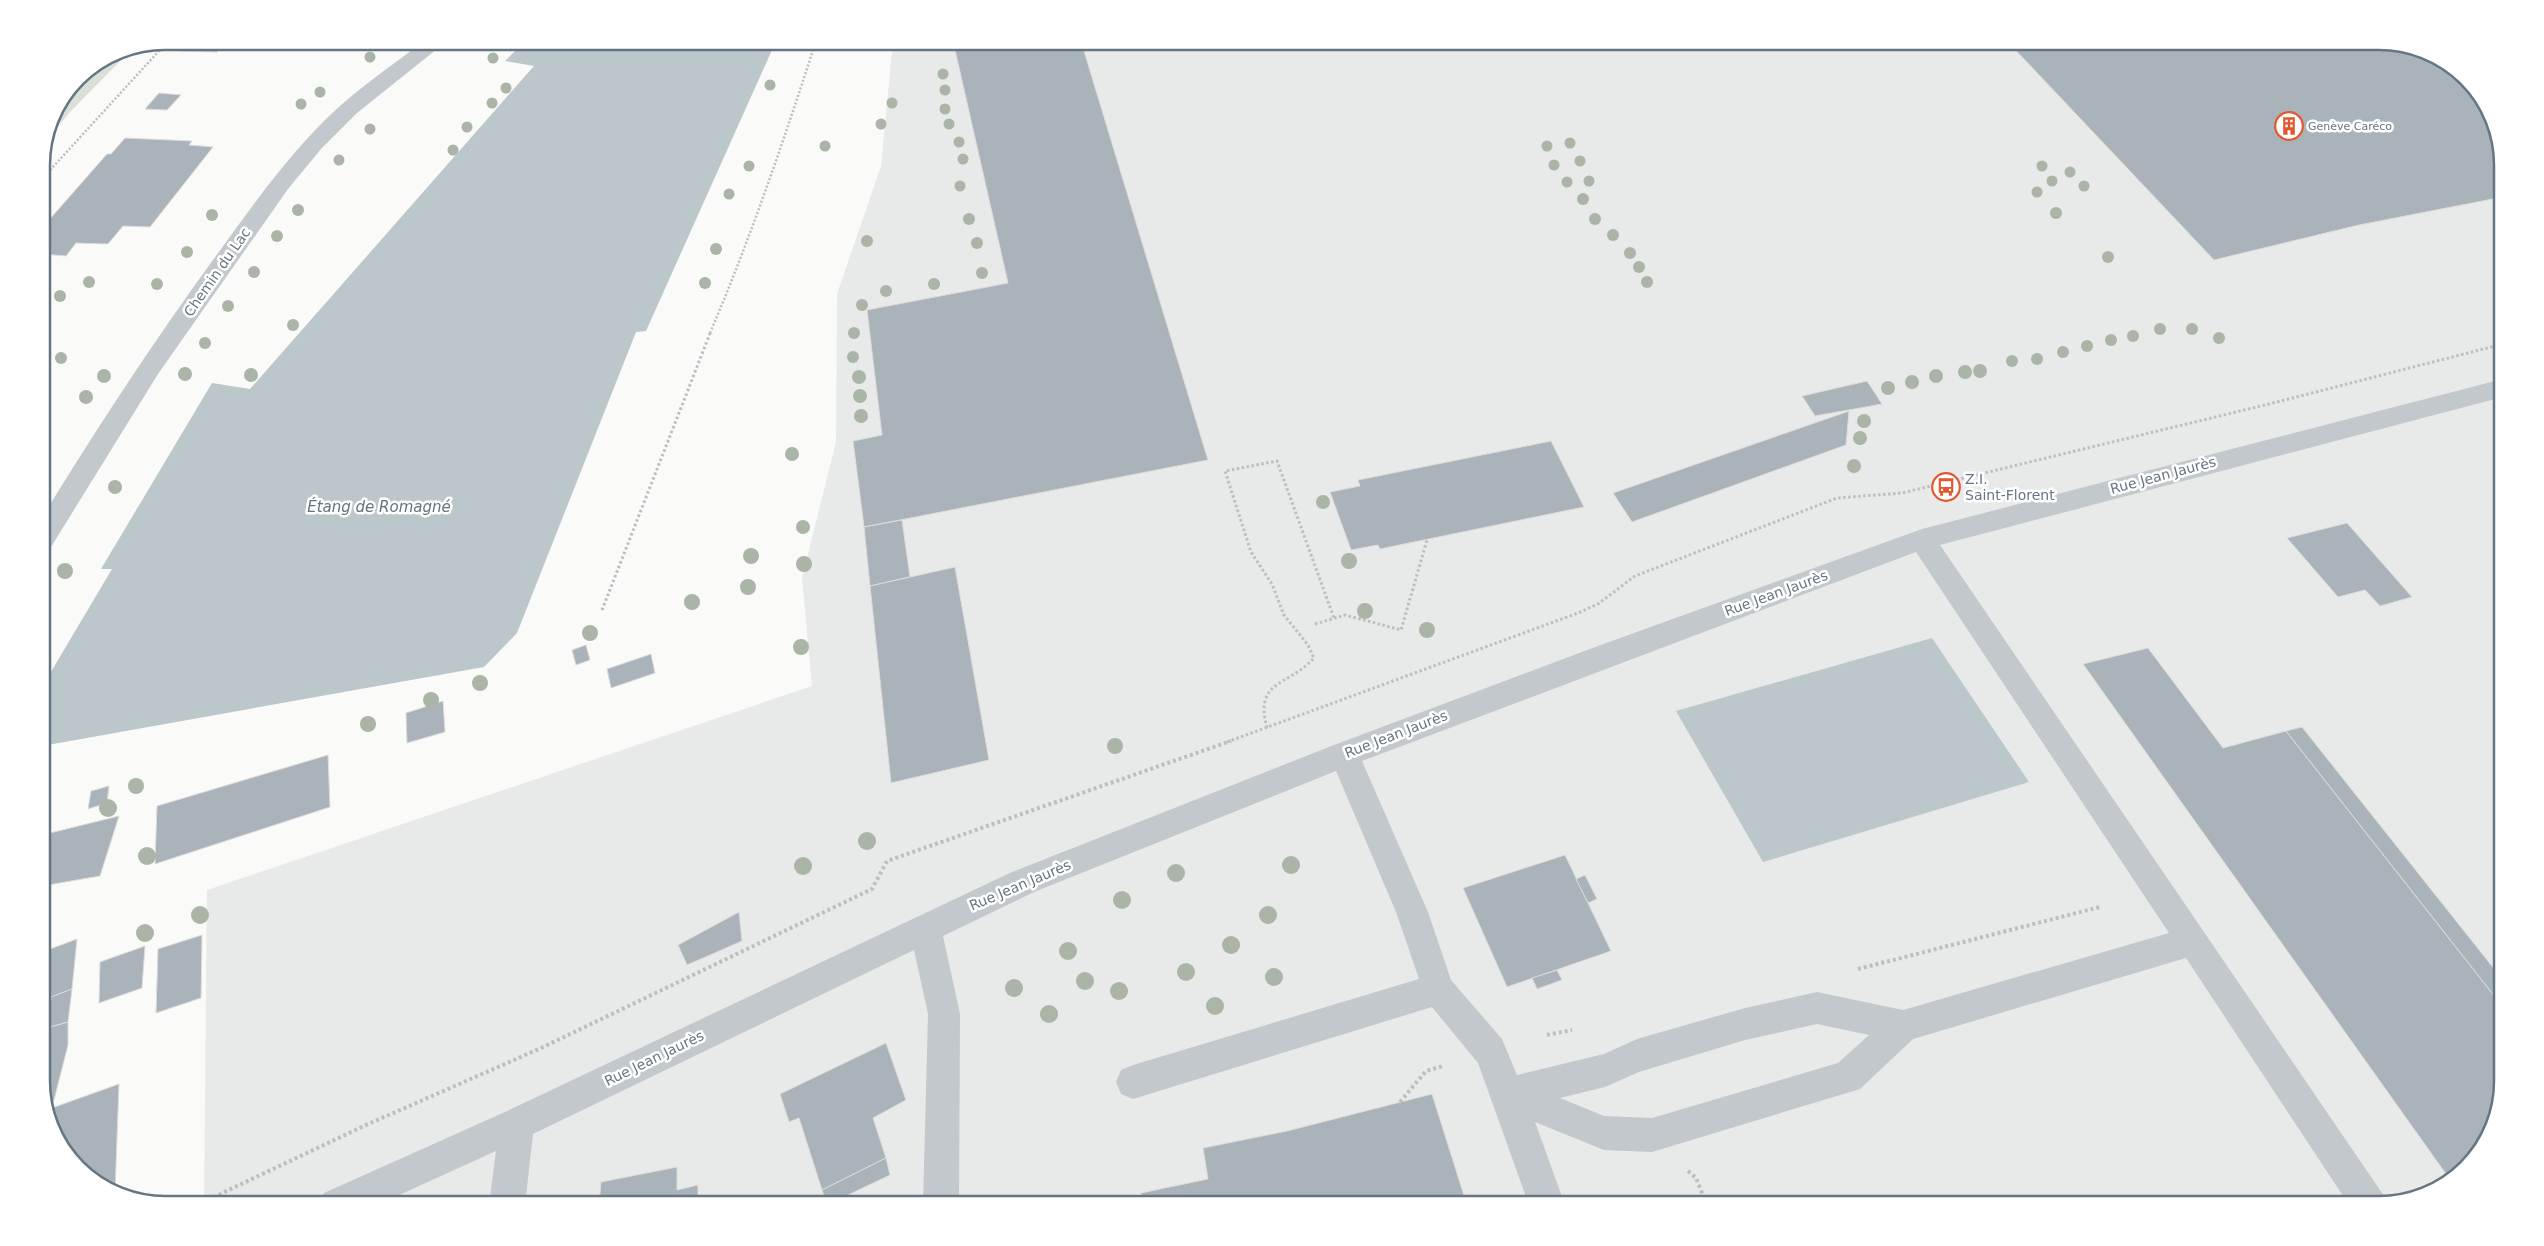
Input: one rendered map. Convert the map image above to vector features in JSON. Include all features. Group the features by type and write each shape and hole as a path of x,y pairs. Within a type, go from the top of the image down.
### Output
{"street":[{"name":"Chemin du Lac","path":"50,527 93,454 193,305 253,221 306,154 350,108 425,50"},
{"name":"Rue Jean Jaurès","path":"356,1196 517,1124 925,927 1024,882 1344,754 1608,654 1922,539 2494,390"},
{"path":"1922,539 2364,1196"},
{"path":"1344,754 1412,912 1438,989 1490,1052 1508,1094 1544,1196"},
{"path":"925,927 944,1014 941,1196"},
{"path":"1508,1094 1604,1133 1652,1135 1848,1077 1904,1026 2192,941"},
{"path":"1133,1082 1438,989"},
{"path":"1508,1094 1605,1070 1637,1056 1745,1024 1817,1008 1904,1026"},
{"path":"508,1196 517,1124"}],"path":[{"path":"50,170 160,50"},
{"path":"602,610 699,359 740,261 779,157 813,50"},
{"path":"1267,728 1262,714 1263,702 1268,692 1282,680 1308,668 1314,658 1308,645 1284,615 1272,584 1251,552 1225,472 1277,461 1334,618"},
{"path":"1315,624 1345,615 1400,630 1427,540"}],"shaded area":[{"path":"892,50 2387,50 2416,56 2443,69 2466,89 2475,101 2488,128 2494,157 2494,1081 2490,1111 2479,1139 2460,1162 2437,1181 2409,1192 2379,1196 204,1196 207,890 812,686 802,578 836,442 837,294 881,166"},
{"path":"123,58 56,128 65,107 78,89 101,69"}],"water":[{"name":"Étang de Romagné","path":"516,50 772,50 646,331 636,332 517,633 484,667 50,745 50,674 112,569 101,569 212,383 250,389 534,66 505,61"},
{"path":"1932,638 2029,782 1763,862 1676,711"}],"building":[{"path":"181,50 218,50 217,52"},
{"path":"955,50 1084,50 1208,460 864,527 853,441 882,435 867,310 1008,283"},
{"name":"Genève Caréco","path":"2016,50 2387,50 2416,56 2443,69 2466,89 2475,101 2488,128 2492,142 2494,199 2359,225 2214,260"},
{"path":"159,93 181,95 167,110 145,109"},
{"path":"125,138 192,141 189,145 213,147 150,227 123,226 108,244 76,243 66,256 50,255 50,219 107,154 111,154"},
{"path":"1867,381 1882,404 1815,416 1802,396"},
{"path":"1849,411 1846,445 1632,522 1613,493"},
{"path":"1551,441 1584,507 1380,549 1378,545 1351,550 1330,492 1360,486 1358,480"},
{"path":"902,520 910,577 870,586 864,527"},
{"path":"2347,523 2412,597 2380,606 2365,590 2338,597 2287,538"},
{"path":"955,567 989,760 891,783 870,586"},
{"path":"586,645 590,660 576,665 572,650"},
{"path":"2148,648 2223,748 2286,731 2494,996 2494,1081 2490,1111 2479,1139 2460,1162 2446,1174 2083,664"},
{"path":"651,654 655,673 611,688 607,669"},
{"path":"443,701 445,732 407,743 406,713"},
{"path":"2302,727 2494,969 2494,996 2286,731"},
{"path":"328,755 330,807 155,864 157,806"},
{"path":"109,786 107,803 88,809 91,791"},
{"path":"119,816 100,876 50,885 50,833"},
{"path":"1565,855 1611,951 1507,987 1463,888"},
{"path":"1585,875 1597,899 1588,903 1576,879"},
{"path":"739,912 742,941 687,965 678,945"},
{"path":"202,935 201,998 156,1013 158,949"},
{"path":"77,939 72,989 50,998 50,949"},
{"path":"145,946 142,988 99,1003 100,962"},
{"path":"1557,970 1562,980 1537,989 1532,978"},
{"path":"72,989 68,1022 50,1027 51,997"},
{"path":"68,1022 68,1045 53,1106 50,1089 50,1027"},
{"path":"886,1043 906,1100 873,1118 886,1158 822,1190 799,1118 789,1122 780,1094"},
{"path":"119,1084 115,1185 101,1177 78,1157 62,1132 53,1108"},
{"path":"1432,1094 1464,1196 1142,1196 1141,1193 1208,1179 1203,1148 1287,1131"},
{"path":"886,1158 890,1175 846,1196 824,1196 822,1190"},
{"path":"677,1167 677,1190 698,1185 698,1196 600,1196 601,1182"}],"place":[{"name":"Genève Caréco","path":"2289,126"},
{"name":"Z.I. Saint-Florent","path":"1946,487"}]}
